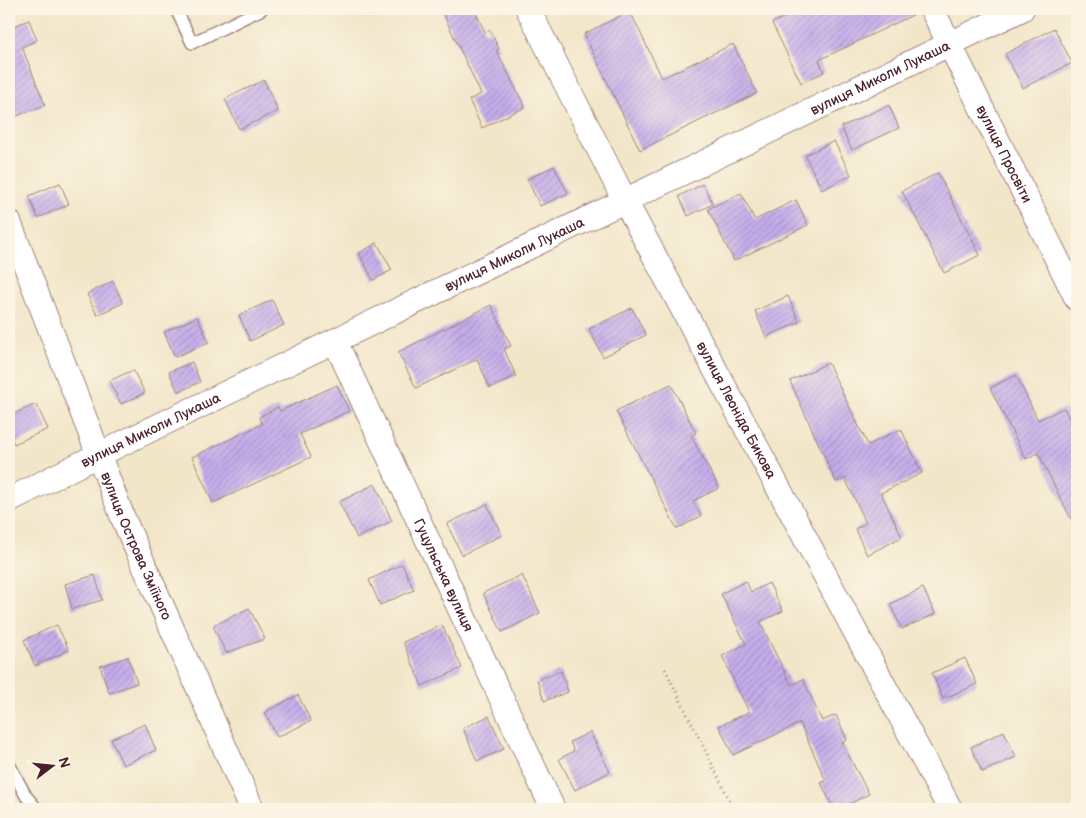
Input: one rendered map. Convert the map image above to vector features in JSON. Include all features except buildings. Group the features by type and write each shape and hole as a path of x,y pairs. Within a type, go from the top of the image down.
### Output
{"street":[{"name":"вулиця Леоніда Бикова","path":"528,9 625,201 950,809"},
{"name":"вулиця Просвіти","path":"932,9 1077,298"},
{"name":"вулиця Миколи Лукаша","path":"9,500 98,455 1022,9"},
{"name":"вулиця Острова Зміїного","path":"9,222 123,518 252,809"},
{"name":"Гуцульська вулиця","path":"335,341 553,809"}],"lane":[{"path":"176,9 192,42 262,9"},
{"path":"9,764 26,796 37,809"}],"path":[{"path":"665,669 734,809"}]}
